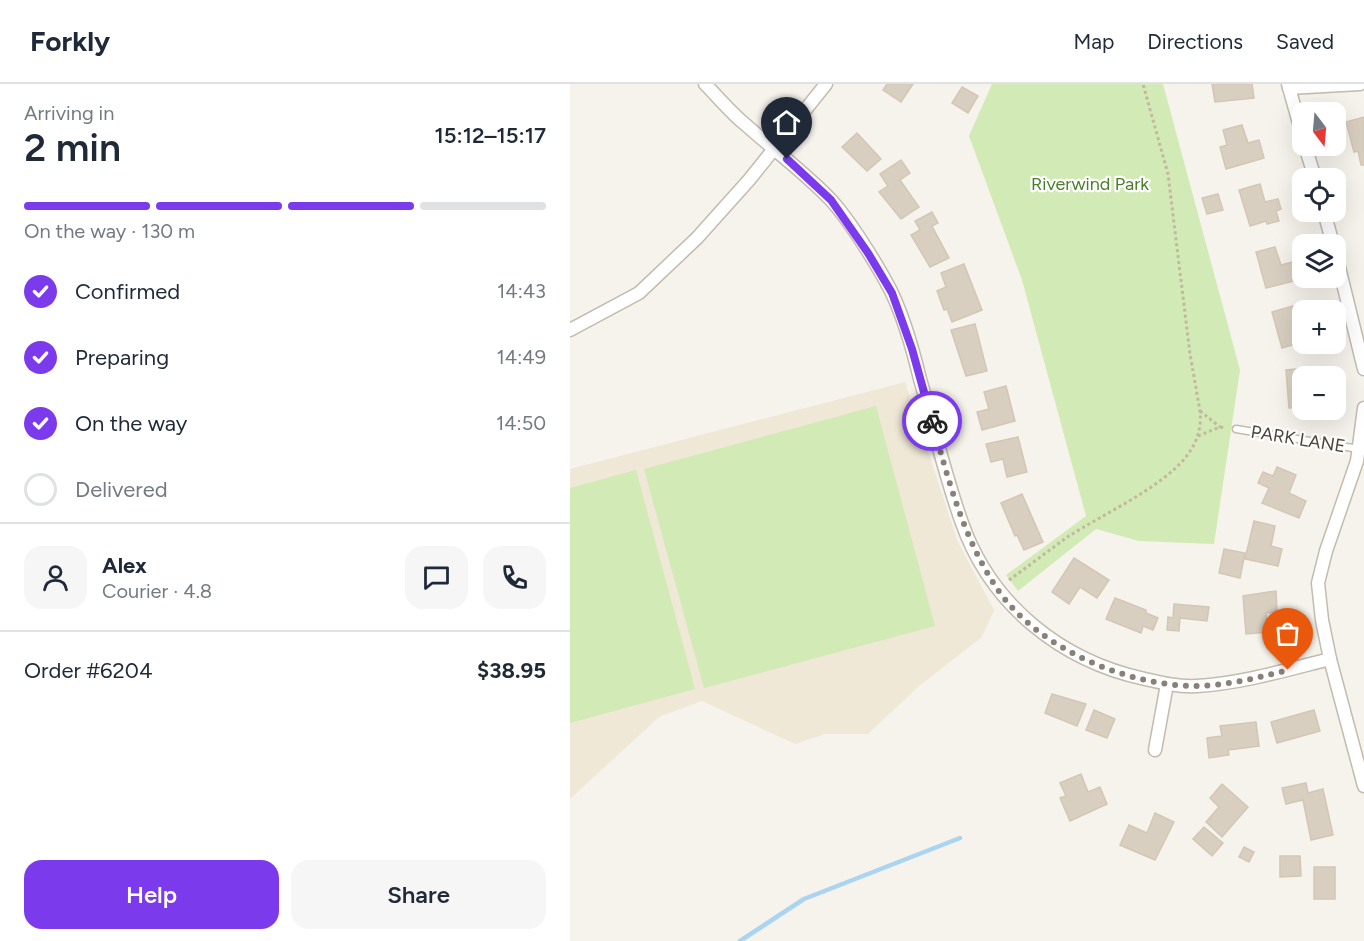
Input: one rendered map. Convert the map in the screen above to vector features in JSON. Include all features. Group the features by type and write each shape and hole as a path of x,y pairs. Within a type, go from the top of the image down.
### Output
{"street":[{"path":"705,84 745,124 774,147 831,200 868,253 892,293 912,349 962,524 997,589 1030,624 1068,651 1121,674 1167,684 1194,686 1229,683 1330,659"},
{"path":"570,330 639,293 696,238 749,180 826,84"},
{"path":"1293,102 1289,86 1360,84"},
{"path":"1344,288 1364,369"},
{"path":"1364,408 1359,449 1318,583 1322,620 1330,659 1364,786"},
{"path":"1155,750 1167,684"}],"lane":[{"name":"PARK LANE","path":"1236,429 1359,449"}],"path":[{"path":"997,589 1069,537 1175,468 1185,458 1198,436 1200,411 1190,354 1168,174 1143,84"},
{"path":"1200,411 1220,427"},
{"path":"1198,436 1220,427 1236,429"}],"shaded area":[{"path":"905,382 958,542 994,610 982,637 918,687 868,734 825,734 795,744 702,701 659,717 570,799 570,469"}],"green space":[{"name":"Riverwind Park","path":"992,84 1163,84 1240,370 1214,544 1139,541 1096,529 1018,591 1006,575 1086,516 1022,280 969,136"},
{"path":"876,406 935,626 704,688 644,469"},
{"path":"636,470 695,689 570,723 570,488"}],"building":[{"path":"887,84 913,84 901,102 883,90"},
{"path":"1212,84 1252,84 1254,98 1215,102"},
{"path":"962,87 978,96 968,113 952,103"},
{"path":"1364,117 1364,165 1361,165 1358,151 1354,152 1346,122"},
{"path":"1242,125 1248,143 1259,140 1264,158 1226,169 1220,147 1227,145 1223,130"},
{"path":"857,133 881,159 867,171 842,147"},
{"path":"901,160 910,173 900,180 919,207 901,219 879,192 888,186 880,174"},
{"path":"1260,184 1265,202 1278,199 1281,209 1276,211 1279,221 1267,224 1266,221 1250,226 1239,190"},
{"path":"1218,194 1223,210 1207,214 1202,198"},
{"path":"932,212 938,223 932,226 949,258 930,267 911,235 920,230 915,221"},
{"path":"1275,247 1281,265 1292,262 1292,282 1266,288 1256,252"},
{"path":"964,264 982,310 952,322 947,309 944,310 937,291 946,287 941,273"},
{"path":"1292,306 1292,345 1282,348 1272,312"},
{"path":"975,324 987,371 966,376 951,330"},
{"path":"1292,369 1292,408 1289,408 1286,370"},
{"path":"1006,386 1015,421 982,430 977,412 989,409 984,392"},
{"path":"1018,437 1027,472 1007,477 1003,459 991,462 986,444"},
{"path":"1277,467 1296,475 1289,493 1306,501 1299,518 1262,503 1269,488 1258,483 1263,472 1273,476"},
{"path":"1022,494 1043,542 1024,550 1017,535 1015,536 1001,503"},
{"path":"1254,521 1275,526 1271,546 1282,549 1278,566 1245,559"},
{"path":"1224,549 1245,553 1240,578 1219,573"},
{"path":"1074,558 1109,580 1097,598 1080,587 1069,604 1052,592"},
{"path":"1276,591 1277,612 1266,613 1268,632 1246,634 1243,596"},
{"path":"1115,598 1146,610 1146,613 1158,618 1153,630 1143,626 1141,633 1106,619"},
{"path":"1174,604 1209,607 1207,621 1180,618 1179,631 1167,630 1168,617 1173,618"},
{"path":"1052,694 1086,704 1077,726 1045,713"},
{"path":"1094,710 1115,719 1107,738 1086,730"},
{"path":"1314,710 1320,731 1277,743 1271,722"},
{"path":"1256,722 1259,746 1228,750 1229,755 1209,758 1207,738 1222,736 1220,726"},
{"path":"1081,774 1088,792 1100,787 1107,804 1070,821 1060,798 1066,796 1060,783"},
{"path":"1306,783 1308,793 1323,789 1333,835 1311,840 1303,800 1286,804 1282,788"},
{"path":"1222,784 1248,807 1222,837 1206,822 1219,807 1210,798"},
{"path":"1155,813 1174,822 1155,860 1120,845 1129,825 1147,833"},
{"path":"1204,827 1223,843 1212,856 1193,839"},
{"path":"1244,847 1254,852 1249,862 1239,857"},
{"path":"1280,856 1300,856 1301,876 1280,877"},
{"path":"1314,867 1335,867 1335,899 1314,899"}],"waterway":[{"path":"740,941 804,899 960,838"}],"way so far":[{"path":"932,421 962,524 980,561 997,589 1013,608 1049,639 1081,657 1121,674 1167,684 1194,686 1229,683 1288,670"}],"route":[{"path":"787,159 831,200 868,253 892,293 912,349 932,421"}]}
